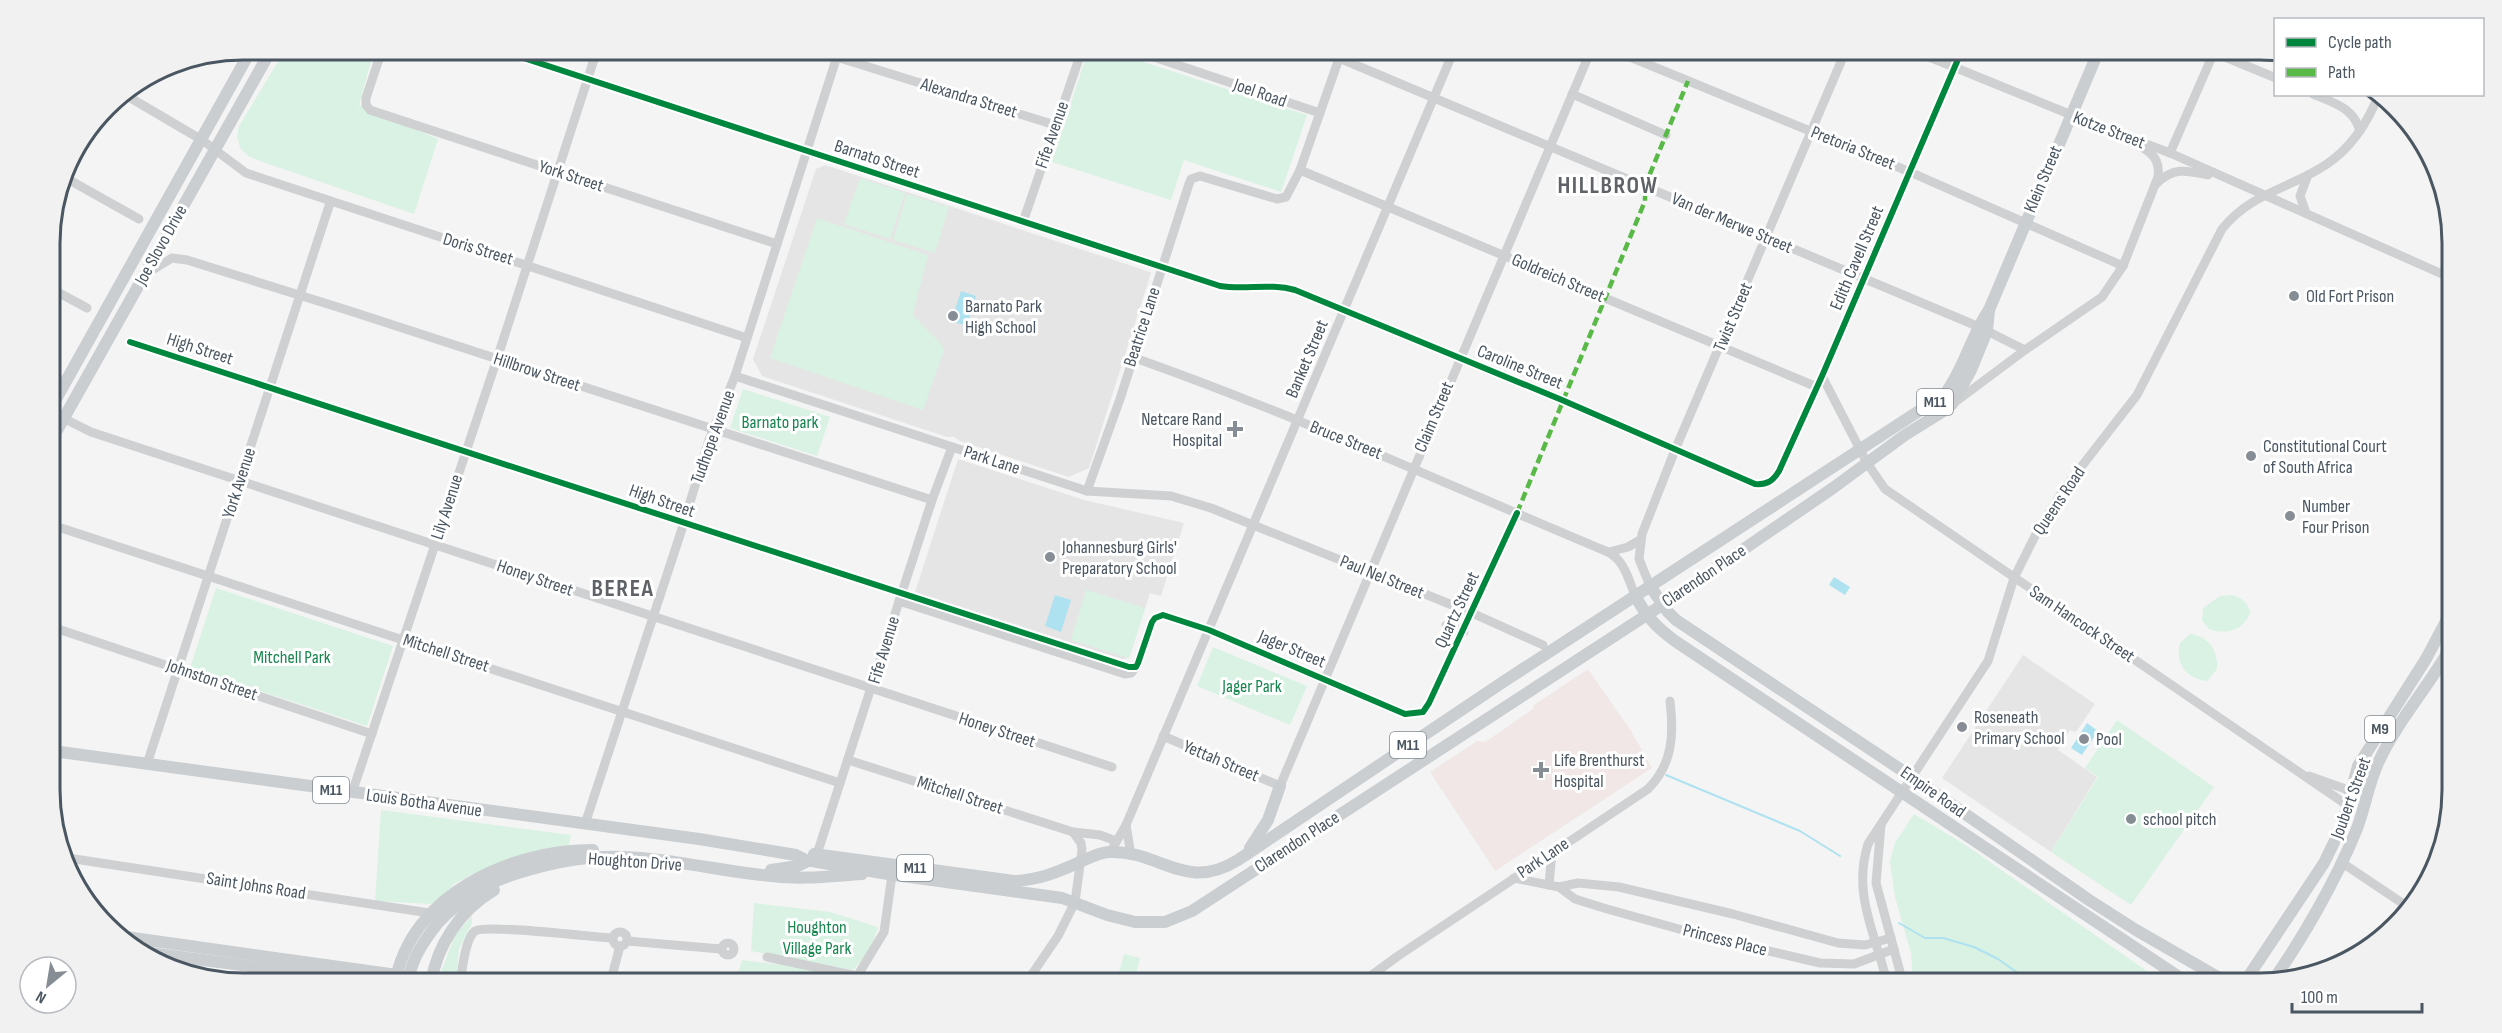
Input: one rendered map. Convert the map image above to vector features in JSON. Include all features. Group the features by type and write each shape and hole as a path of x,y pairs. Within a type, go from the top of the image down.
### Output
{"main road":[{"name":"Joe Slovo Drive","path":"60,392 246,60"},
{"name":"Joe Slovo Drive","path":"60,424 265,60"},
{"name":"Klein Street","path":"1952,404 1967,380 1989,310 2095,60"},
{"name":"Clarendon Place","path":"1114,846 1131,855 1188,872 1205,874 1224,869 1650,586 1945,394 1982,328"},
{"name":"Clarendon Place","path":"1075,902 1107,915 1135,922 1165,922 1192,911 1662,605 1952,404"},
{"name":"Empire Road","path":"1650,586 1662,605 1681,624 1912,777 2112,915 2211,973"},
{"name":"Empire Road","path":"1635,596 1645,615 1656,627 2173,973"},
{"name":"Joubert Street","path":"2251,973 2336,842 2358,766 2426,659 2442,628"},
{"name":"Joubert Street","path":"2278,972 2303,933 2360,823 2379,760 2442,661"},
{"name":"Louis Botha Avenue","path":"60,752 796,855 803,852 813,857"},
{"path":"1246,854 1268,820 1280,786"},
{"name":"M11","path":"813,857 1014,881 1040,878 1114,846"},
{"name":"Houghton Drive","path":"406,973 438,915 468,884 493,871 533,857 569,851 612,851 761,870 787,869 813,857"},
{"name":"Houghton Drive","path":"438,915 484,887 525,871 560,861 606,857 789,878 886,874"},
{"name":"M11","path":"813,857 886,874 1044,895 1075,902"},
{"path":"434,973 444,944 462,916 485,896 525,871"},
{"path":"136,939 363,973"},
{"path":"164,955 296,973"}],"street":[{"name":"York Street","path":"378,60 368,89 366,106 394,118 777,244"},
{"name":"Barnato Street","path":"530,60 1220,286 1248,288"},
{"name":"Lily Avenue","path":"352,793 559,172 594,60"},
{"name":"Tudhope Avenue","path":"585,824 713,429 735,376 836,60"},
{"name":"Alexandra Street","path":"859,60 1055,125"},
{"name":"Fife Avenue","path":"1023,222 1078,60"},
{"name":"Joel Road","path":"1163,60 1320,113"},
{"path":"1300,170 1339,60"},
{"name":"Van der Merwe Street","path":"1354,60 1550,147 1982,328 2025,350"},
{"name":"Banket Street","path":"1114,846 1126,825 1450,60"},
{"name":"Claim Street","path":"1280,786 1587,60"},
{"name":"Pretoria Street","path":"1637,60 1910,172 2123,266"},
{"name":"Twist Street","path":"1650,586 1639,559 1640,540 1675,450 1842,60"},
{"name":"Kotze Street","path":"1937,60 2170,153 2442,274"},
{"name":"Edith Cavell Street","path":"1775,477 1822,376 1957,60"},
{"path":"2170,153 2207,60"},
{"path":"2233,60 2274,77"},
{"path":"1572,94 1666,135"},
{"path":"2317,96 2351,112 2356,118 2360,132"},
{"name":"Doris Street","path":"131,98 202,140 246,173 330,203 747,338"},
{"name":"Queens Road","path":"1885,973 1864,902 1862,875 1868,844 1988,661 2014,578 2050,509 2137,395 2222,229 2241,210 2263,195 2308,175 2339,155 2360,132 2375,102"},
{"name":"Clarendon Place","path":"1952,404 2102,297 2123,266 2156,184 2159,170 2158,161 2151,154 2125,136"},
{"name":"Goldreich Street","path":"1300,170 1817,387"},
{"name":"Beatrice Lane","path":"1087,491 1189,184 1196,176 1207,177 1277,199 1286,197 1300,170"},
{"path":"2156,184 2177,170 2231,181"},
{"path":"2306,213 2300,196 2308,175"},
{"path":"71,181 139,219"},
{"name":"York Avenue","path":"147,764 330,203"},
{"name":"Hillbrow Street","path":"144,276 157,265 178,258 301,295 932,500"},
{"name":"Caroline Street","path":"1248,288 1283,287 1459,358 1755,484 1767,483 1775,477"},
{"path":"60,293 87,308"},
{"name":"High Street","path":"129,342 466,451 900,597 1130,668 1136,667 1155,618"},
{"name":"Bruce Street","path":"1132,357 1236,394 1608,552 1621,562 1635,596"},
{"name":"Park Lane","path":"735,376 1087,491 1171,496 1211,508 1253,525"},
{"path":"1822,376 1867,463"},
{"name":"Honey Street","path":"63,418 91,432 1112,767"},
{"name":"Fife Avenue","path":"813,857 872,689 932,500 952,447"},
{"name":"Sam Hancock Street","path":"1867,463 1885,489 2347,805"},
{"name":"Quartz Street","path":"1417,714 1423,712 1429,703 1464,632 1517,513"},
{"name":"Paul Nel Street","path":"1253,525 1472,613 1543,645"},
{"name":"Mitchell Street","path":"60,528 840,783"},
{"path":"1608,552 1628,547 1640,540"},
{"name":"Jager Street","path":"1155,618 1168,616 1209,630 1397,711 1417,714"},
{"path":"1446,625 1464,632"},
{"name":"Johnston Street","path":"60,630 372,734"},
{"name":"Park Lane","path":"1376,973 1654,782 1668,759 1671,747 1673,727 1670,701"},
{"name":"Yettah Street","path":"1163,736 1280,786"},
{"name":"Mitchell Street","path":"848,759 1073,832 1100,835 1114,846"},
{"name":"Sam Hancock Street","path":"2307,776 2317,777 2350,791"},
{"path":"1126,825 1131,855"},
{"name":"Queens Road","path":"1881,825 1876,883 1900,973"},
{"path":"1033,973 1058,936 1075,902 1081,862 1081,843 1073,832"},
{"path":"1549,885 1552,852"},
{"name":"Saint Johns Road","path":"74,859 438,915"},
{"path":"2341,862 2403,903"},
{"path":"859,973 884,932 886,874"},
{"name":"Princess Place","path":"1514,878 1559,886 1578,883 1619,887 1733,914 1838,943 1865,945 1890,938"},
{"name":"Princess Place","path":"1559,886 1575,898 1607,909 1704,936 1820,963 1854,964 1894,949"},
{"path":"462,973 468,943 473,932 485,928 612,938 615,944 721,949"},
{"path":"613,973 624,943"},
{"path":"767,957 828,973"}],"shaded area":[{"name":"Barnato Park High School","path":"825,165 1151,273 1089,468 1069,477 960,441 954,437 947,437 762,376 753,359 816,169"},
{"name":"Johannesburg Girls' Preparatory School","path":"958,459 1084,500 1184,523 1161,596 1150,593 1129,658 1122,659 915,592"},
{"path":"2023,655 2095,704 2076,732 2070,730 2058,750 2097,777 2051,852 1942,778"},
{"name":"Life Brenthurst Hospital","path":"1588,669 1631,731 1652,768 1495,871 1430,772 1477,741 1485,742 1533,709 1534,705"}],"green space":[{"path":"279,60 371,60 359,105 438,139 414,214 248,156 240,148 237,136 239,126"},
{"path":"1085,60 1138,60 1307,115 1281,192 1184,160 1171,200 1052,162"},
{"path":"860,178 905,193 890,239 844,224"},
{"path":"907,194 949,207 935,253 893,240"},
{"path":"817,218 928,255 913,314 944,350 923,410 770,358"},
{"name":"Barnato park","path":"743,389 830,417 817,456 730,428"},
{"name":"Mitchell Park","path":"216,588 393,646 367,726 190,668"},
{"path":"1086,590 1145,608 1129,658 1071,640"},
{"path":"2231,595 2246,603 2250,613 2247,619 2233,630 2222,632 2209,629 2202,620 2203,608 2220,596"},
{"path":"2190,634 2207,641 2216,656 2217,669 2207,681 2188,673 2181,663 2180,643"},
{"name":"Jager Park","path":"1213,647 1307,686 1290,725 1197,686"},
{"name":"school pitch","path":"2117,720 2214,787 2131,905 2051,852 2098,777 2085,768"},
{"path":"381,810 571,835 568,849 472,874 454,884 445,895 432,904 375,901"},
{"path":"1914,814 1964,844 2150,973 1912,973 1911,953 1895,897 1890,861 1895,843"},
{"name":"Houghton Village Park","path":"754,903 830,912 878,927 870,951 853,970 751,951"},
{"path":"472,916 472,923 459,949 457,973 441,973 455,935"},
{"path":"1124,954 1140,958 1136,973 1119,973"},
{"path":"742,960 792,966 824,973 738,973"}],"water":[{"path":"961,291 976,296 967,326 951,321"},
{"path":"1834,577 1850,587 1845,595 1829,585"},
{"path":"1055,595 1071,600 1061,632 1045,626"},
{"name":"Pool","path":"2087,723 2098,731 2082,755 2071,748"}],"waterway":[{"path":"1666,775 1800,831 1840,856"},
{"path":"1899,923 1925,938 1943,938 1974,947 1998,959 2018,973"}],"marked path":[{"path":"1517,513 1645,201 1645,186 1688,81"},
{"path":"1446,625 1464,632"}],"cycle path":[{"path":"530,60 1220,286 1276,287 1295,290 1562,400 1755,484 1769,482 1779,471 1958,60"},
{"path":"130,342 1129,667 1136,667 1152,622 1163,615 1209,630 1405,714 1423,712 1429,703 1517,513"}],"place":[{"name":"Old Fort Prison","path":"2294,296"},
{"name":"Barnato Park High School","path":"953,316"},
{"name":"Netcare Rand Hospital","path":"1235,429"},
{"name":"Constitutional Court of South Africa","path":"2251,456"},
{"name":"Number Four Prison","path":"2290,516"},
{"name":"Johannesburg Girls' Preparatory School","path":"1050,557"},
{"name":"Roseneath Primary School","path":"1962,727"},
{"name":"Pool","path":"2084,739"},
{"name":"Life Brenthurst Hospital","path":"1541,770"},
{"name":"school pitch","path":"2131,819"}],"district":[{"name":"HILLBROW","path":"1608,185"},
{"name":"BEREA","path":"623,588"}]}
